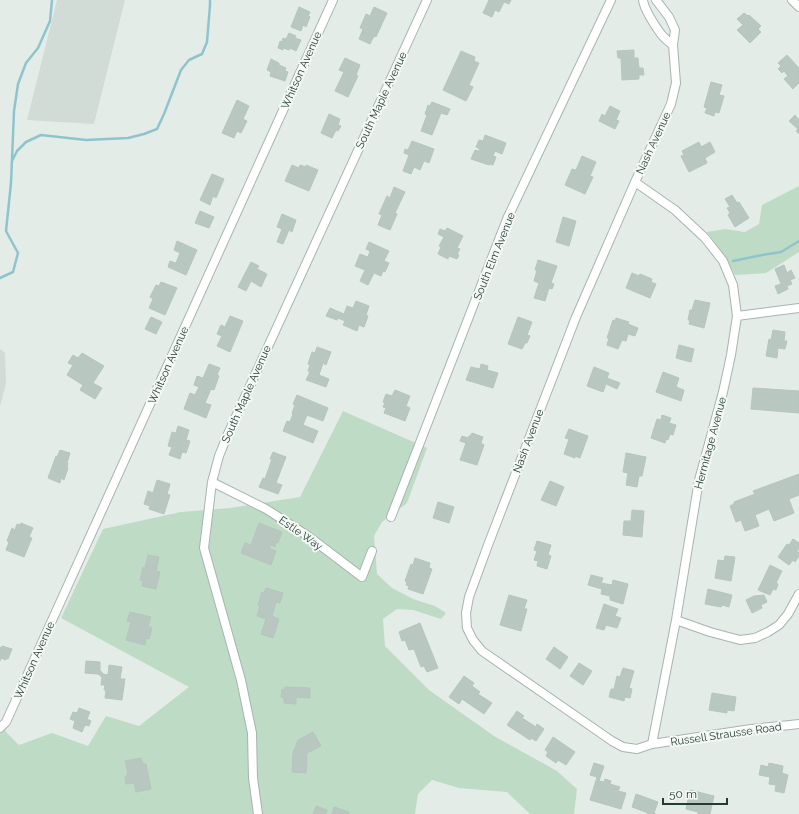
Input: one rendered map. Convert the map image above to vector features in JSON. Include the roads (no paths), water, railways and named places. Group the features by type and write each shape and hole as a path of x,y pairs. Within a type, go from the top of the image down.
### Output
{"street":[{"name":"Whitson Avenue","path":"0,728 6,722 333,0"},
{"name":"South Maple Avenue","path":"258,814 253,778 252,733 241,680 204,548 212,482 219,456 227,436 427,0"},
{"name":"South Elm Avenue","path":"391,517 508,219 611,0"},
{"path":"643,0 647,12 662,35 673,45"},
{"name":"Nash Avenue","path":"652,744 638,749 623,747 612,741 482,651 473,640 467,628 466,612 469,596 488,544 576,317 671,104 676,83 673,45 675,30 669,17 656,0"},
{"path":"792,0 799,7"},
{"name":"Hermitage Avenue","path":"635,182 674,210 705,238 723,261 733,285 737,316 723,392 699,480 676,620 652,744"},
{"path":"737,316 799,308"},
{"name":"Estle Way","path":"212,482 266,509 308,536 362,577 372,551"},
{"path":"676,620 710,632 740,640 755,638 779,625 788,614 799,594"},
{"name":"Russell Strausse Road","path":"652,744 751,729 799,724"}],"waterway":[{"path":"0,278 13,272 18,253 6,231 11,183 14,111 18,84 26,63 38,48 50,21 52,0"},
{"path":"12,161 17,151 26,142 41,135 86,140 128,138 157,129 181,70 189,60 202,54 207,42 210,0"},
{"path":"733,261 781,252 799,241"}]}
